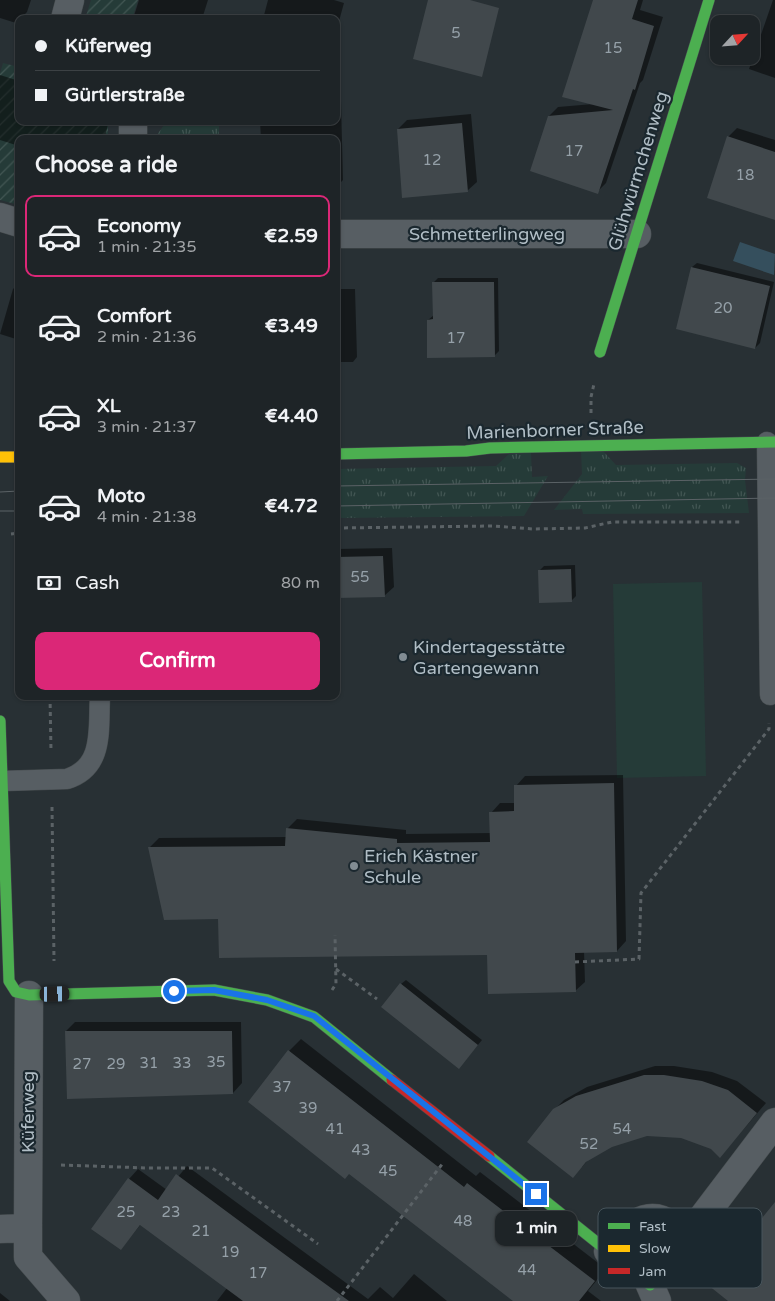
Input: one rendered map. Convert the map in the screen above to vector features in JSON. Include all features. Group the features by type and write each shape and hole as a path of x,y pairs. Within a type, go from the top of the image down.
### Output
{"street":[{"path":"66,15 70,0"},
{"name":"Glühwürmchenweg","path":"600,352 709,0"},
{"path":"0,217 15,222"},
{"name":"Schmetterlingweg","path":"340,234 637,234"},
{"name":"Marienborner Straße","path":"340,454 466,451 490,448 771,442"},
{"path":"0,458 15,457"},
{"path":"0,722 9,981 14,991 20,995 42,995 214,990 267,1000 314,1016 598,1243"},
{"name":"Küferweg","path":"42,995 28,1163 28,1257 66,1301"},
{"path":"710,1208 775,1122"},
{"path":"0,1229 28,1228"}],"lane":[{"path":"770,695 771,442"},
{"path":"1,781 67,779 83,771 97,752 100,700"}],"path":[{"path":"340,528 492,526 533,529 585,528 612,522 746,522"},
{"path":"11,534 15,534"},
{"path":"575,962 639,959 641,893 769,729 770,695"},
{"path":"42,995 51,780 50,700"},
{"path":"314,1016 336,984 335,935"},
{"path":"336,969 377,999"},
{"path":"337,1301 464,1137"},
{"path":"28,1163 147,1168 212,1168 318,1244"}],"green space":[{"path":"91,0 138,0 133,15 86,15"},
{"path":"3,63 15,66 15,125 108,125 108,135 15,135 15,204 0,200 0,73"},
{"path":"164,125 219,125 219,135 157,135"},
{"path":"581,451 604,452 616,465 737,463 746,468 745,480 749,513 583,514 582,509 554,510 582,474"},
{"path":"531,453 532,477 548,476 524,516 340,518 340,469 496,466 509,454"},
{"path":"702,582 706,776 617,778 613,584"}],"water":[{"path":"740,242 775,254 774,275 733,261"}],"building":[{"path":"428,0 470,0 499,8 482,77 413,59"},
{"path":"593,0 638,0 632,19 654,26 635,90 633,89 598,194 530,171 548,116 613,110 562,97"},
{"path":"462,123 468,192 402,198 397,129"},
{"path":"727,136 775,152 775,220 707,198"},
{"path":"691,267 770,286 755,349 676,329"},
{"path":"432,282 494,282 495,357 427,358 427,320 433,319"},
{"path":"383,556 385,597 340,598 340,557"},
{"path":"571,569 572,602 539,603 538,570"},
{"path":"614,783 617,952 575,953 576,992 488,994 487,955 219,958 218,919 164,920 148,847 285,846 286,828 397,839 397,843 490,842 489,812 514,811 514,785"},
{"path":"400,983 478,1045 459,1069 381,1007"},
{"path":"65,1031 232,1031 233,1094 67,1099"},
{"path":"288,1050 464,1187 467,1183 595,1281 579,1301 513,1301 349,1174 345,1179 248,1102"},
{"path":"644,1075 664,1075 702,1081 728,1090 757,1113 720,1158 711,1149 681,1138 647,1136 612,1147 586,1162 573,1178 527,1142 553,1109 576,1096"},
{"path":"176,1174 349,1301 243,1301 140,1225 121,1250 91,1229 128,1178 158,1200"},
{"path":"775,1202 775,1301 728,1301 712,1288 762,1288 762,1218"}],"tram line":[{"path":"340,486 775,479"},
{"path":"0,492 15,491"},
{"path":"340,506 775,498"},
{"path":"0,511 15,511"}],"traffic: fast":[{"path":"600,352 709,0"},
{"path":"340,454 466,451 490,448 775,442"},
{"path":"0,721 9,981 16,992 29,995 214,990 267,1000 314,1017 392,1080"},
{"path":"489,1156 598,1243"}],"traffic: slow":[{"path":"0,457 15,457"}],"traffic: jam":[{"path":"392,1080 489,1156"}],"place":[{"name":"Kindertagesstätte Gartengewann","path":"403,657"},
{"name":"Erich Kästner Schule","path":"354,866"}],"route":[{"path":"174,991 214,990 267,1000 314,1016 536,1194"}]}
